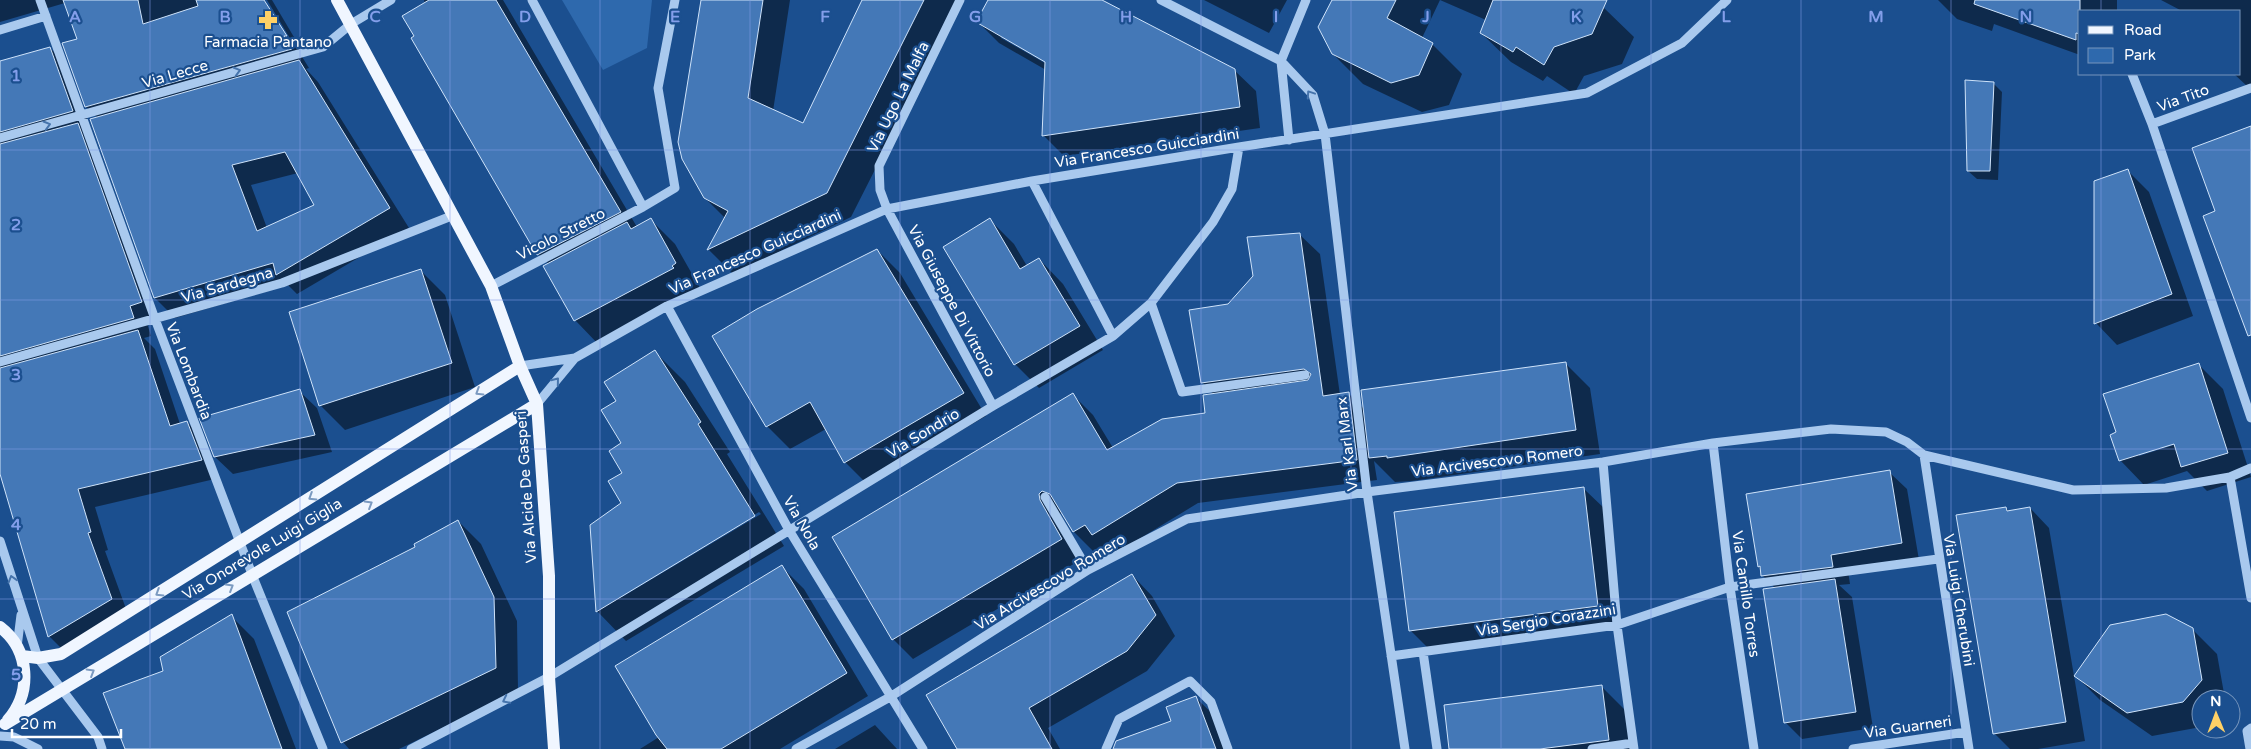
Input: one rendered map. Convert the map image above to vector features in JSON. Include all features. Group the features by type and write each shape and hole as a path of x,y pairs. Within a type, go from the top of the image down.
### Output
{"main road":[{"name":"Via Alcide De Gasperi","path":"337,0 491,286 520,366 537,404 549,576 549,677 554,749"},
{"name":"Via Onorevole Luigi Giglia","path":"19,651 38,658 61,654 520,366"},
{"name":"Via Onorevole Luigi Giglia","path":"2,729 62,689 537,404"},
{"path":"0,627 19,651 25,671 25,686 18,706 2,729"}],"street":[{"name":"Via Lombardia","path":"40,0 155,319 252,574 323,749"},
{"name":"Via Lecce","path":"0,138 322,47 351,24 390,0"},
{"path":"532,0 643,207"},
{"name":"Vicolo Stretto","path":"491,286 643,207 675,188 658,88 675,0"},
{"name":"Via Ugo La Malfa","path":"887,209 880,190 879,166 960,0"},
{"name":"Via Karl Marx","path":"1161,0 1281,61 1313,95 1325,134 1367,492 1405,749"},
{"path":"1289,140 1281,61 1306,0"},
{"name":"Via Francesco Guicciardini","path":"575,358 667,306 887,209 1032,181 1587,93 1682,43 1727,0"},
{"path":"0,30 46,16"},
{"path":"2132,75 2152,124 2251,418"},
{"name":"Via Tito","path":"2152,124 2251,88"},
{"name":"Via Sondrio","path":"411,749 549,677 993,406 1113,336 1151,302 1213,222 1232,189 1239,147"},
{"path":"1032,181 1113,336"},
{"name":"Via Giuseppe Di Vittorio","path":"887,209 993,406"},
{"name":"Via Sardegna","path":"0,362 282,283 454,215"},
{"path":"1151,302 1182,392 1305,376"},
{"name":"Via Nola","path":"667,306 789,530 923,749"},
{"path":"520,366 575,358"},
{"path":"537,404 575,358"},
{"name":"Via Arcivescovo Romero","path":"796,749 890,697 1088,570 1186,519 1367,492 1603,462 1713,443 1831,429 1860,429 1886,432 1907,442 1924,455 2073,490 2166,488 2230,477 2251,468"},
{"name":"Via Camillo Torres","path":"1713,443 1730,587 1754,749"},
{"name":"Via Luigi Cherubini","path":"1924,455 1938,559 1969,749"},
{"path":"1592,749 1633,746 1617,625 1603,462"},
{"path":"2230,477 2251,598"},
{"path":"1045,497 1088,570"},
{"path":"0,541 38,658 98,736 102,749"},
{"name":"Via Sergio Corazzini","path":"1391,656 1617,625 1730,587 1938,559"},
{"path":"19,651 22,611"},
{"path":"1423,652 1437,749"},
{"path":"1106,749 1119,719 1190,680 1210,702 1228,749"},
{"path":"2250,749 2247,731 2251,728"},
{"path":"2,729 38,749"},
{"name":"Via Guarneri","path":"1853,749 1966,732"}],"green space":[{"path":"562,0 652,0 647,48 603,70"}],"building":[{"path":"63,0 138,0 143,24 198,6 196,0 264,0 287,36 284,36 292,49 85,107 62,43 77,39"},
{"path":"429,0 496,0 621,212 537,255 411,38 414,36 402,16"},
{"path":"701,0 763,0 748,98 803,123 862,0 924,0 827,193 707,250 728,211 704,198 682,159 678,142"},
{"path":"988,0 1102,0 1235,69 1240,107 1042,136 1045,62 976,22"},
{"path":"1332,0 1396,0 1387,18 1433,43 1419,75 1391,83 1332,54 1318,27"},
{"path":"1493,0 1607,0 1592,34 1554,47 1544,65 1516,47 1513,52 1480,33"},
{"path":"1975,0 2080,0 2076,40 1974,4"},
{"path":"50,47 73,111 0,132 0,61"},
{"path":"299,60 390,208 276,275 273,263 154,298 90,119","holes":["285,152 314,205 257,231 232,165"]},
{"path":"1965,80 1994,82 1990,171 1967,171"},
{"path":"78,123 142,302 130,306 134,318 0,356 0,144"},
{"path":"2251,126 2251,335 2248,336 2203,216 2215,211 2192,148"},
{"path":"2128,169 2172,294 2094,324 2094,181"},
{"path":"651,218 676,263 672,266 674,268 574,321 543,266 627,222 631,229"},
{"path":"990,218 1020,269 1039,258 1080,326 1014,365 943,247"},
{"path":"1300,233 1323,396 1349,392 1357,460 1177,483 1092,535 1085,525 1073,532 1050,494 1042,491 1039,494 1040,500 1062,539 892,640 832,537 1073,393 1107,450 1162,419 1205,413 1203,395 1308,380 1311,374 1304,369 1201,383 1189,310 1228,304 1253,276 1247,237"},
{"path":"877,249 964,393 844,463 810,402 766,427 712,336 757,309"},
{"path":"421,269 452,363 319,406 289,312"},
{"path":"138,330 170,426 187,421 202,460 78,489 91,532 88,533 112,599 48,637 0,474 0,368"},
{"path":"655,350 701,422 698,424 755,516 596,612 590,525 621,503 608,481 622,473 609,451 621,443 601,410 616,401 604,382"},
{"path":"1566,362 1576,430 1387,458 1387,456 1369,458 1361,390"},
{"path":"2199,363 2228,453 2181,467 2174,444 2119,461 2110,435 2116,432 2103,394"},
{"path":"300,389 315,435 214,457 199,418"},
{"path":"1890,470 1902,543 1831,555 1833,567 1761,576 1746,494"},
{"path":"1584,487 1598,606 1409,631 1394,512"},
{"path":"2006,507 2007,511 2030,507 2066,722 1993,734 1956,515"},
{"path":"458,520 494,597 496,668 341,743 287,612 415,547 414,544"},
{"path":"782,565 847,673 721,749 667,749 656,735 615,666"},
{"path":"1132,574 1156,615 1127,651 1029,708 1052,749 957,749 926,695"},
{"path":"1835,579 1856,712 1784,723 1763,589"},
{"path":"232,614 282,749 125,749 103,693 163,671 160,657"},
{"path":"2166,614 2193,628 2202,680 2194,689 2191,689 2191,693 2183,702 2127,713 2074,676 2110,625"},
{"path":"1602,685 1609,740 1540,749 1449,749 1444,705"},
{"path":"1196,696 1216,749 1113,749 1116,741 1171,721 1166,707"}],"place":[{"name":"Farmacia Pantano","path":"268,20"}]}
